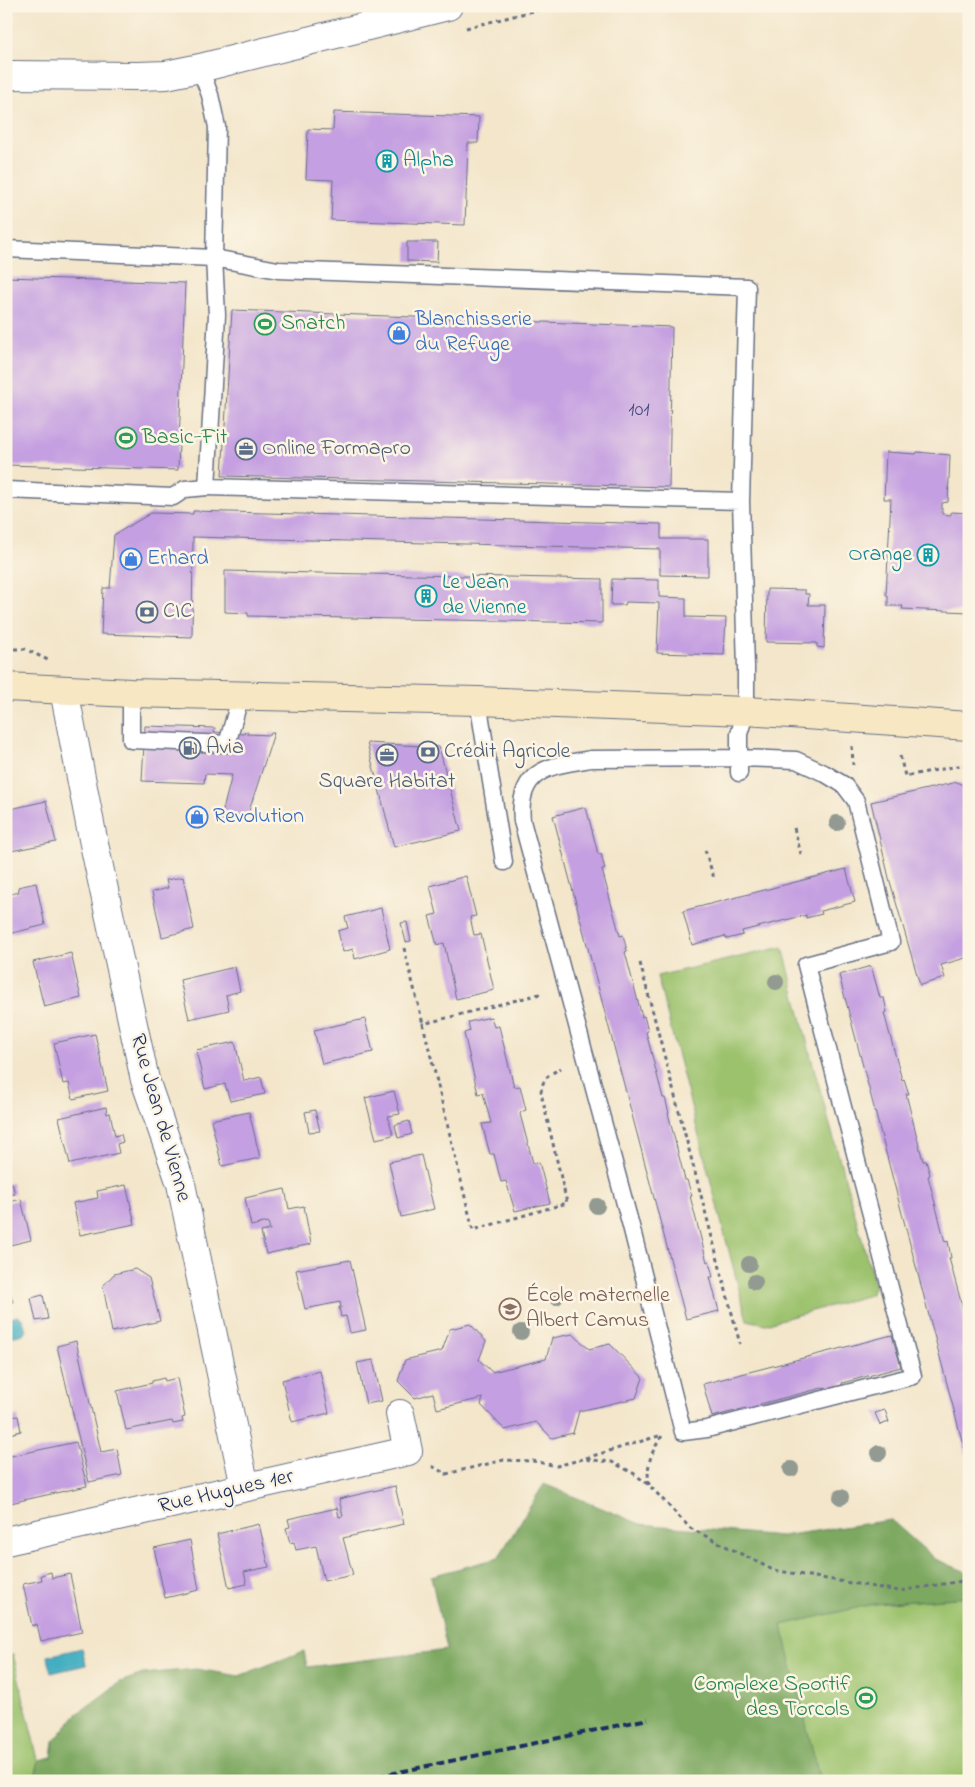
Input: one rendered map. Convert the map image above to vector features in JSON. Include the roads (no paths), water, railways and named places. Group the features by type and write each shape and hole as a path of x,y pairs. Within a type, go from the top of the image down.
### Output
{"main road":[{"path":"6,687 131,693 478,701 746,711 969,726"}],"street":[{"path":"6,75 166,75 448,6"},
{"name":"Rue Jean de Vienne","path":"64,690 95,849 145,1080 181,1184 245,1487"},
{"name":"Rue Hugues 1er","path":"6,1541 408,1451 400,1414"}],"lane":[{"path":"200,68 210,95 217,128 214,258 217,315 207,487"},
{"path":"6,249 214,258 278,270 747,287 741,501 746,711 738,734 739,766"},
{"path":"6,490 174,497 185,489 207,487 741,501"},
{"path":"131,693 131,740 226,744 241,695"},
{"path":"478,701 504,862"},
{"path":"591,758 739,766 796,760 844,785 856,801 891,942 806,965 913,1376 707,1429 683,1432 631,1226 522,821 521,806 524,790 536,773 591,758"}],"water":[{"path":"18,1316 23,1319 26,1331 23,1334 6,1338 6,1319"},
{"path":"82,1648 86,1665 51,1673 48,1656"}],"railway":[{"path":"366,1779 648,1719"}],"place":[{"name":"Alpha","path":"387,161"},
{"name":"Snatch","path":"265,324"},
{"name":"Blanchisserie du Refuge","path":"399,333"},
{"name":"Basic-Fit","path":"126,438"},
{"name":"Online Formapro","path":"246,449"},
{"name":"Orange","path":"928,555"},
{"name":"Erhard","path":"131,559"},
{"name":"Le Jean de Vienne","path":"426,596"},
{"name":"CIC","path":"147,612"},
{"name":"Avia","path":"190,748"},
{"name":"Crédit Agricole","path":"428,752"},
{"name":"Square Habitat","path":"387,755"},
{"name":"Revolution","path":"197,817"},
{"name":"École maternelle Albert Camus","path":"510,1309"},
{"name":"Complexe Sportif des Torcols","path":"866,1698"}]}
